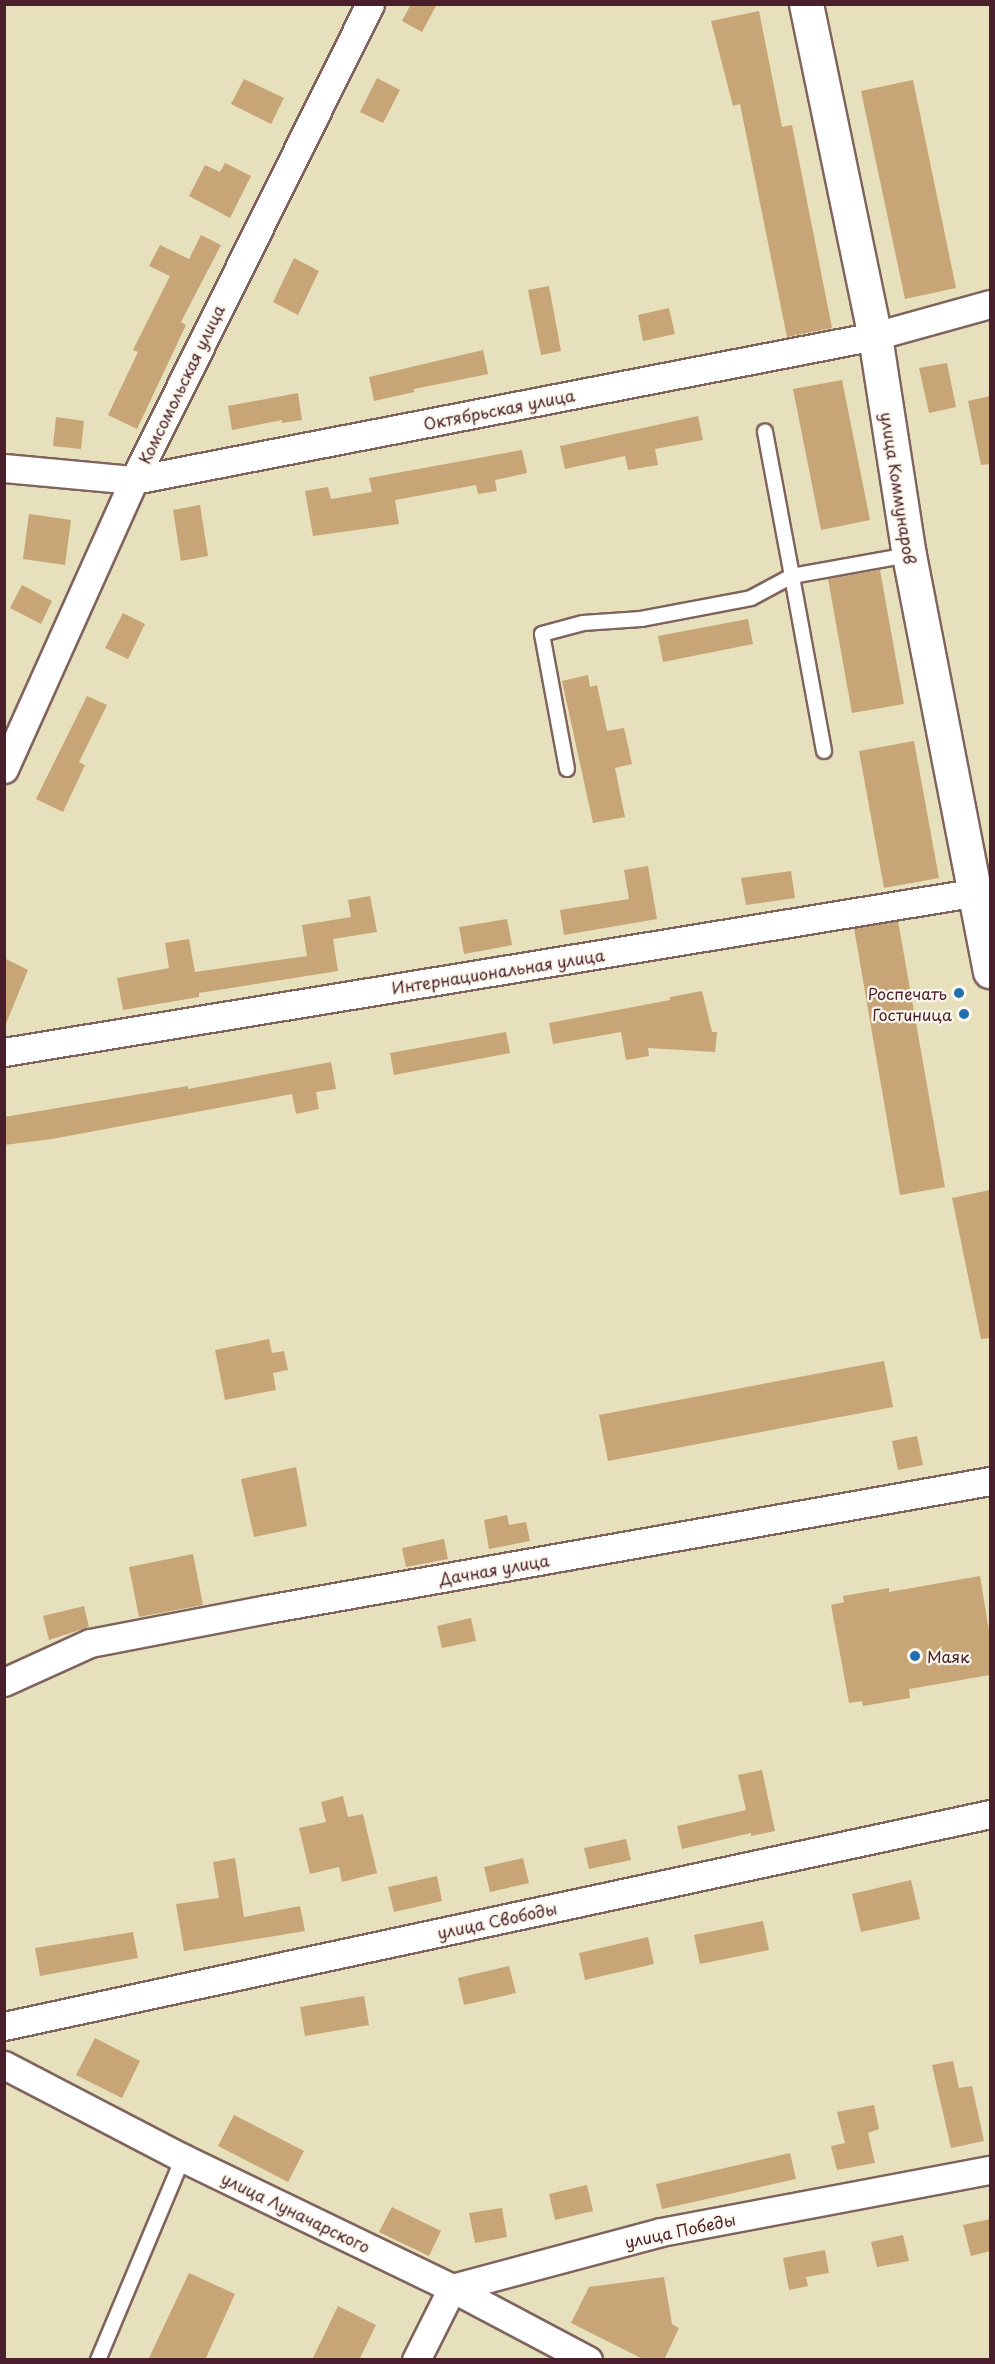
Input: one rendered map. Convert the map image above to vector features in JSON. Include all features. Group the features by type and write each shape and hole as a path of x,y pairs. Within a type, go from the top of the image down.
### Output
{"main road":[{"name":"улица Коммунаров","path":"806,4 875,336 909,555 983,891 990,971"}],"street":[{"name":"Комсомольская улица","path":"4,769 134,480 369,4"},
{"name":"Октябрьская улица","path":"4,468 134,480 875,336 990,304"},
{"name":"Интернациональная улица","path":"4,1052 983,891"},
{"name":"Дачная улица","path":"4,1682 90,1643 267,1609 990,1481"},
{"name":"улица Свободы","path":"4,2026 990,1814"},
{"name":"улица Луначарского","path":"4,2065 183,2158 452,2288 588,2360"},
{"name":"улица Победы","path":"452,2288 661,2232 990,2170"},
{"path":"416,2360 452,2288"}],"lane":[{"path":"765,432 824,751"},
{"path":"567,769 542,634 583,623 640,619 751,598 792,576 909,555"},
{"path":"98,2360 183,2158"}],"building":[{"path":"411,4 437,4 422,32 402,21"},
{"path":"759,11 782,127 792,125 832,328 787,337 740,104 733,106 711,21"},
{"path":"377,78 400,90 383,123 360,112"},
{"path":"244,79 284,98 271,124 231,104"},
{"path":"913,80 956,288 905,299 861,91"},
{"path":"225,163 251,176 230,218 189,196 205,165 220,172"},
{"path":"201,235 221,245 181,322 186,325 137,429 108,415 138,352 133,350 170,276 149,266 160,245 189,259"},
{"path":"294,258 319,271 298,315 273,302"},
{"path":"549,286 561,351 541,355 528,290"},
{"path":"669,308 675,334 643,341 638,315"},
{"path":"483,350 488,374 414,389 414,392 374,401 369,377"},
{"path":"947,363 956,407 929,413 919,368"},
{"path":"842,380 870,520 821,530 793,389"},
{"path":"298,393 302,420 282,423 282,420 232,430 228,406"},
{"path":"990,396 990,464 981,465 968,401"},
{"path":"698,416 703,440 655,449 658,465 628,470 625,456 565,469 560,446"},
{"path":"56,417 84,421 81,449 53,446"},
{"path":"522,450 527,473 495,480 497,491 478,494 476,485 395,500 399,524 313,536 305,491 328,487 331,499 372,492 369,478"},
{"path":"200,505 208,556 181,561 173,510"},
{"path":"29,514 71,520 65,565 23,559"},
{"path":"880,570 904,704 852,713 828,579"},
{"path":"22,585 52,601 41,624 10,608"},
{"path":"123,613 145,624 128,659 105,648"},
{"path":"748,619 753,644 663,662 658,636"},
{"path":"588,675 590,687 597,685 607,731 624,728 632,764 615,768 625,817 593,823 562,681"},
{"path":"87,696 107,705 79,762 85,765 63,812 36,799"},
{"path":"914,741 939,878 884,888 859,751"},
{"path":"648,866 657,919 564,935 560,910 629,899 624,870"},
{"path":"791,871 795,898 746,905 741,878"},
{"path":"370,896 377,932 333,939 338,971 199,993 199,997 123,1010 117,978 169,968 165,943 189,939 195,972 307,956 302,925 351,917 348,900"},
{"path":"507,919 512,945 464,954 459,927"},
{"path":"898,921 945,1187 900,1195 854,928"},
{"path":"4,958 28,970 5,1026 4,1026"},
{"path":"702,991 712,1032 717,1032 715,1052 648,1048 649,1056 626,1060 621,1032 553,1044 549,1023 670,1000 670,997"},
{"path":"506,1032 510,1053 394,1075 390,1053"},
{"path":"331,1062 336,1089 316,1092 319,1109 296,1114 292,1094 52,1139 4,1145 4,1117 188,1086 188,1089"},
{"path":"990,1190 990,1338 981,1339 952,1198"},
{"path":"269,1339 272,1353 284,1351 288,1370 273,1373 276,1390 225,1400 215,1350"},
{"path":"884,1361 893,1407 608,1461 599,1415"},
{"path":"917,1436 923,1465 898,1470 892,1441"},
{"path":"296,1467 307,1526 254,1537 241,1479"},
{"path":"507,1515 509,1525 526,1522 530,1541 489,1549 484,1520"},
{"path":"444,1539 448,1559 406,1567 402,1548"},
{"path":"193,1554 203,1605 139,1617 129,1567"},
{"name":"Маяк","path":"980,1576 990,1637 990,1675 909,1689 910,1698 863,1706 862,1701 849,1703 831,1605 844,1602 843,1596 889,1588 889,1592"},
{"path":"84,1606 89,1627 49,1640 43,1616"},
{"path":"471,1618 476,1641 442,1648 437,1626"},
{"path":"762,1770 775,1831 751,1836 751,1833 682,1849 677,1826 746,1810 738,1775"},
{"path":"343,1796 348,1817 363,1814 377,1873 342,1882 339,1867 310,1874 299,1828 326,1822 321,1802"},
{"path":"626,1839 631,1860 589,1869 584,1848"},
{"path":"235,1858 244,1917 300,1906 305,1931 184,1951 176,1904 219,1898 213,1862"},
{"path":"523,1858 529,1883 490,1892 484,1867"},
{"path":"437,1876 442,1901 394,1912 388,1887"},
{"path":"911,1880 920,1919 861,1932 852,1894"},
{"path":"763,1921 769,1950 700,1964 694,1935"},
{"path":"133,1932 138,1958 40,1976 35,1948"},
{"path":"648,1937 654,1964 585,1980 579,1953"},
{"path":"509,1966 516,1993 464,2005 458,1978"},
{"path":"364,1996 369,2025 305,2036 300,2007"},
{"path":"95,2038 140,2061 122,2098 76,2075"},
{"path":"953,2061 959,2088 972,2086 984,2141 951,2148 932,2065"},
{"path":"874,2105 879,2129 868,2133 875,2163 837,2170 831,2146 845,2143 837,2112"},
{"path":"234,2115 304,2151 288,2182 218,2146"},
{"path":"790,2153 796,2179 662,2209 656,2184"},
{"path":"587,2185 593,2211 555,2220 549,2194"},
{"path":"392,2207 441,2231 429,2256 379,2232"},
{"path":"502,2208 507,2237 475,2243 469,2213"},
{"path":"990,2219 990,2251 971,2256 963,2225"},
{"path":"903,2235 909,2261 877,2267 871,2242"},
{"path":"825,2250 829,2273 806,2277 808,2286 789,2290 783,2258"},
{"path":"189,2273 235,2294 205,2360 148,2360"},
{"path":"664,2277 672,2324 679,2328 664,2360 645,2360 571,2323 589,2287"},
{"path":"338,2306 376,2325 359,2360 312,2360"}],"place":[{"name":"Роспечать","path":"959,993"},
{"name":"Гостиница","path":"964,1014"},
{"name":"Маяк","path":"915,1656"}]}
